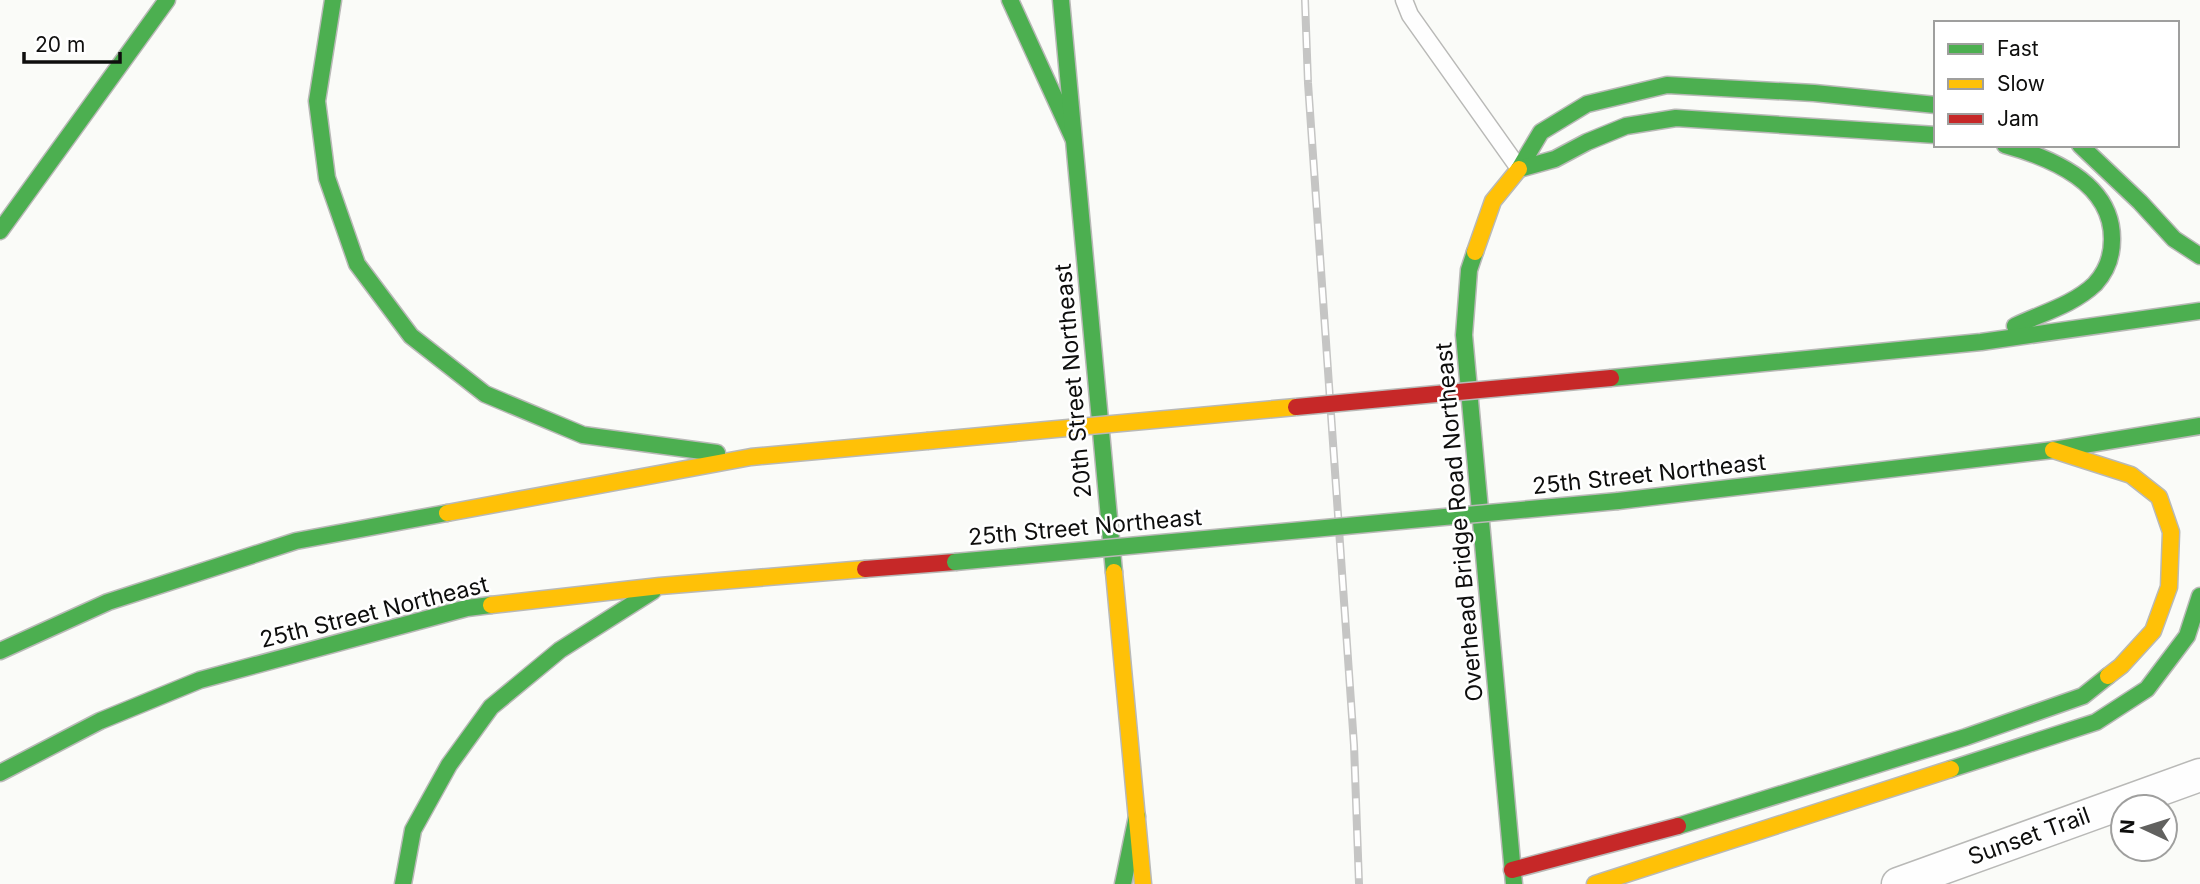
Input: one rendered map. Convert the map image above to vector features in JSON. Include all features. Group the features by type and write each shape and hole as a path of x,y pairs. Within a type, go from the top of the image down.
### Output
{"main road":[{"path":"0,231 167,0"},
{"path":"334,0 330,8 317,101 327,178 357,264 411,336 485,394 583,435 751,457"},
{"path":"1010,0 1073,138"},
{"name":"20th Street Northeast","path":"1061,0 1143,884"},
{"name":"Overhead Bridge Road Northeast","path":"1513,877 1464,335 1469,270 1493,201 1519,169 1541,132 1587,104 1667,85 1814,93 1934,105"},
{"path":"1519,169 1555,159 1626,126 1676,118 1934,135"},
{"path":"1981,342 2092,287 2109,263 2114,234 2108,211 2090,187 2064,167 2029,151 2013,147"},
{"path":"2082,147 2174,239 2200,256"},
{"path":"0,651 108,602 296,541 751,457 1981,342 2200,311"},
{"name":"25th Street Northeast","path":"0,773 100,721 200,680 467,608 660,586 955,562 1618,501 2053,450 2200,426"},
{"path":"1513,877 1966,737 2082,696 2121,666 2153,631 2169,587 2171,532 2159,497 2131,475 2053,450"},
{"path":"403,884 414,830 449,765 491,707 559,650 660,586"},
{"path":"1595,884 2096,722 2147,689 2187,636 2200,596"},
{"path":"1123,884 1137,816"}],"street":[{"name":"Sunset Trail","path":"1898,884 2200,775"}],"lane":[{"path":"1404,0 1410,15 1519,169"}],"railway":[{"path":"1305,0 1308,83 1354,745 1359,884"}],"traffic: fast":[{"path":"0,231 167,0"},
{"path":"333,0 317,101 327,178 357,264 411,336 485,394 583,435 717,453"},
{"path":"1010,0 1073,138"},
{"path":"1061,0 1114,572"},
{"path":"1519,169 1541,132 1587,104 1667,85 1814,93 1934,105"},
{"path":"1519,169 1555,159 1626,126 1676,118 1934,135"},
{"path":"2012,147 2060,166 2091,188 2110,220 2112,240 2108,264 2095,284 2067,303 2015,326"},
{"path":"2082,147 2174,239 2200,256"},
{"path":"1475,252 1469,270 1464,335 1514,884"},
{"path":"1611,378 1981,342 2200,311"},
{"path":"1618,501 2053,450 2200,426"},
{"path":"955,562 1618,501"},
{"path":"0,651 108,602 296,541 447,513"},
{"path":"403,884 413,830 449,765 491,707 560,650 653,591"},
{"path":"1951,769 2096,722 2147,689 2187,636 2200,596"},
{"path":"0,773 100,721 200,680 467,608 491,605"},
{"path":"1678,826 1966,737 2083,696 2108,676"},
{"path":"1123,884 1137,816"}],"traffic: slow":[{"path":"1475,252 1493,201 1519,169"},
{"path":"927,441 1296,407"},
{"path":"447,513 751,457 927,441"},
{"path":"2053,450 2131,475 2159,497 2171,532 2169,587 2153,631 2121,666 2108,676"},
{"path":"491,605 660,586 865,569"},
{"path":"1114,572 1143,884"},
{"path":"1595,884 1951,769"}],"traffic: jam":[{"path":"1296,407 1611,378"},
{"path":"865,569 955,562"},
{"path":"1512,870 1678,826"}]}
